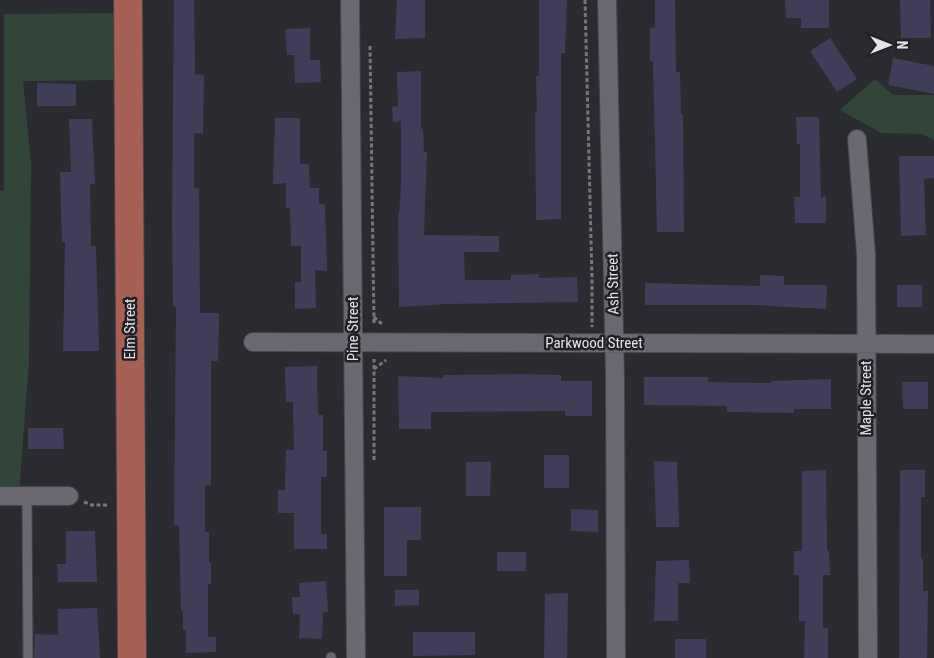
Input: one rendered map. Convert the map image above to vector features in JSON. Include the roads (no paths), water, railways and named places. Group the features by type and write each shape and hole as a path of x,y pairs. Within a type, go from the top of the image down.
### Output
{"main road":[{"name":"Elm Street","path":"128,0 132,658"}],"street":[{"name":"Pine Street","path":"350,0 356,658"},
{"name":"Ash Street","path":"607,0 614,336 616,658"},
{"name":"Maple Street","path":"857,138 866,254 868,658"},
{"name":"Parkwood Street","path":"253,342 353,343 614,336 866,344 934,344"},
{"path":"0,496 69,496"}],"lane":[{"path":"27,497 28,658"}]}
